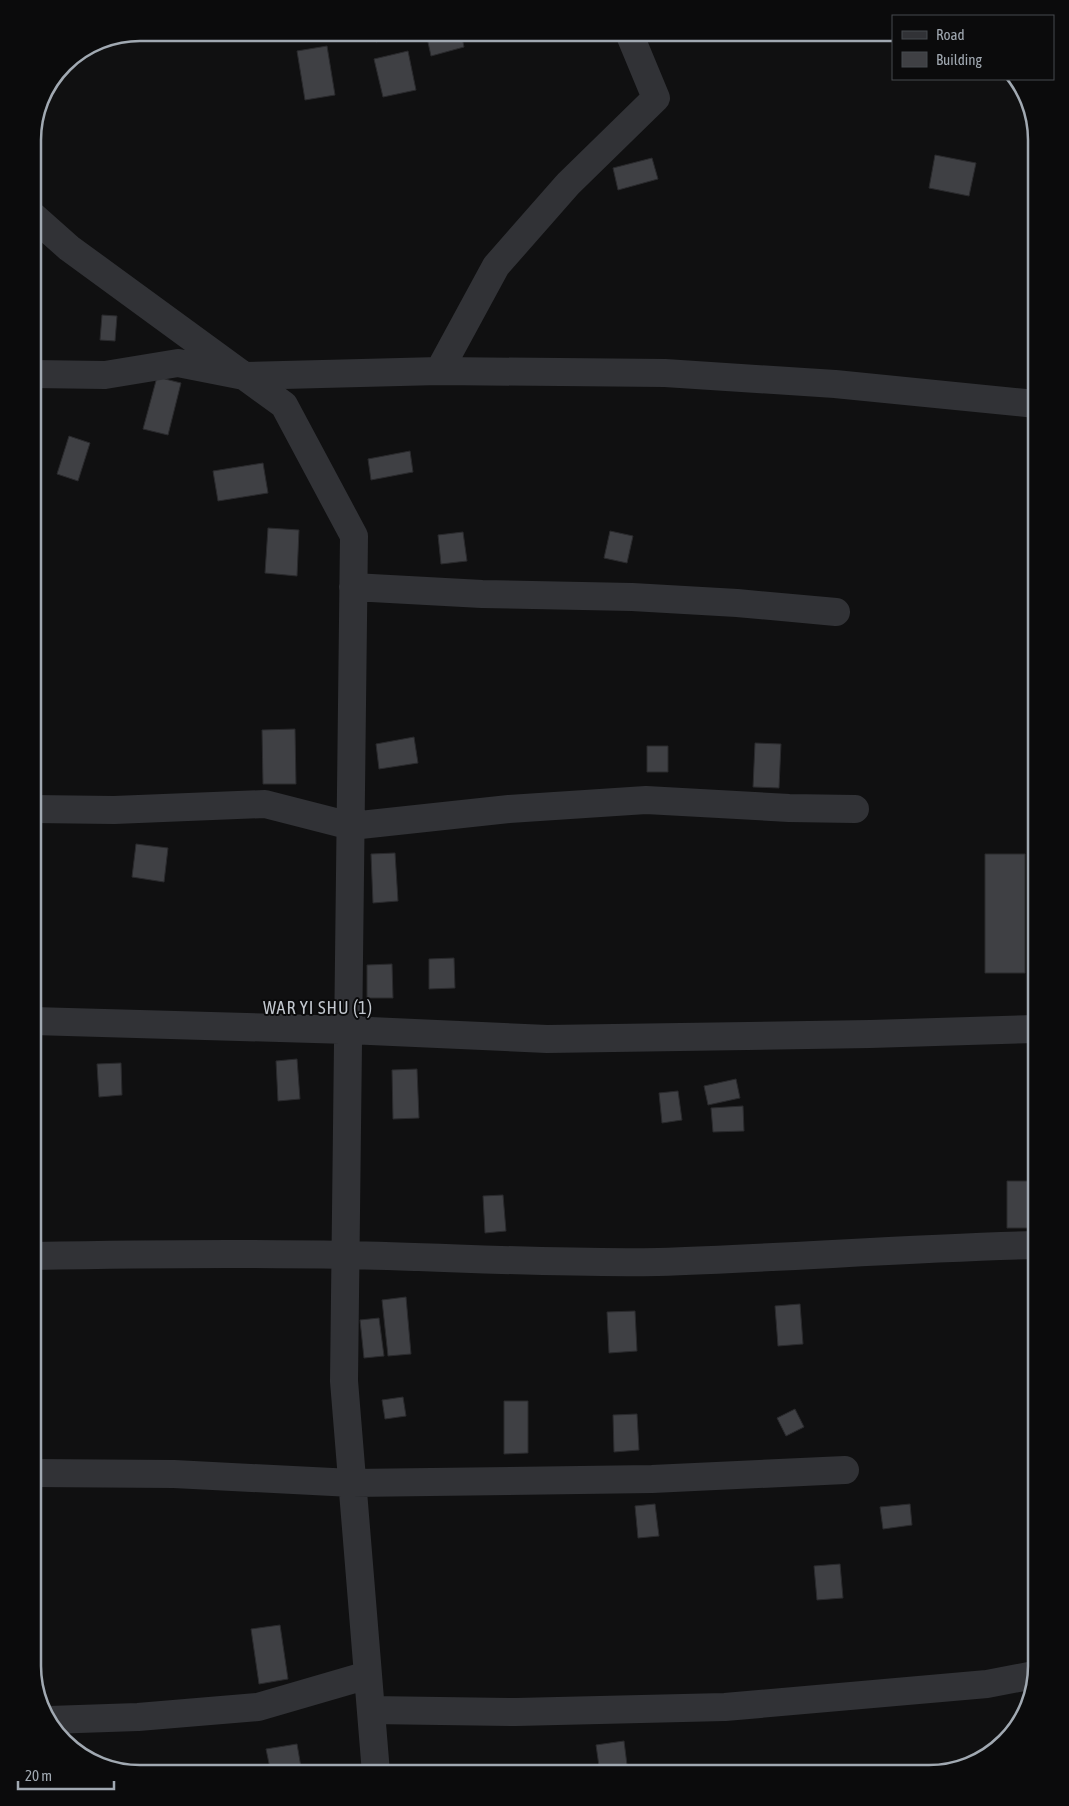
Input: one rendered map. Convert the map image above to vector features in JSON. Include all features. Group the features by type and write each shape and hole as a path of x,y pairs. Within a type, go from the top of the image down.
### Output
{"street":[{"path":"439,371 496,266 568,184 656,98 632,41"},
{"path":"41,223 69,248 284,405 354,536 344,1381 375,1765"},
{"path":"41,374 105,375 178,363 244,376 439,371 665,373 835,384 1028,403"},
{"path":"353,587 482,594 632,597 737,603 836,612"},
{"path":"41,810 114,810 265,804 351,826 508,809 646,800 788,808 854,809"},
{"path":"41,1022 348,1030 547,1039 1028,1029"},
{"path":"41,1256 117,1254 345,1255 498,1260 657,1262 947,1247 1028,1245"},
{"path":"41,1473 174,1474 352,1483 652,1479 845,1470"},
{"path":"57,1720 138,1717 258,1708 368,1675"},
{"path":"371,1710 516,1712 725,1706 987,1684 1027,1676"}],"building":[{"path":"428,41 463,41 464,47 431,56"},
{"path":"327,46 335,95 305,100 297,51"},
{"path":"408,51 416,90 383,97 374,59"},
{"path":"935,155 976,163 969,196 929,188"},
{"path":"652,158 658,179 618,190 613,168"},
{"path":"102,315 117,316 115,341 100,340"},
{"path":"157,377 181,383 168,435 143,429"},
{"path":"69,436 90,443 78,481 57,474"},
{"path":"410,451 413,472 371,480 368,459"},
{"path":"263,463 268,493 218,501 213,471"},
{"path":"268,528 299,530 297,576 265,573"},
{"path":"610,531 633,536 627,563 604,558"},
{"path":"463,532 467,561 441,564 438,535"},
{"path":"295,729 296,784 263,784 262,730"},
{"path":"414,737 418,763 379,769 376,744"},
{"path":"755,743 781,744 779,788 753,787"},
{"path":"647,746 668,746 668,772 647,772"},
{"path":"136,844 168,848 164,882 132,877"},
{"path":"395,853 398,901 373,903 371,854"},
{"path":"985,854 1025,854 1025,973 985,973"},
{"path":"454,958 455,988 429,989 429,959"},
{"path":"392,964 393,998 367,998 367,965"},
{"path":"297,1059 300,1099 278,1101 276,1061"},
{"path":"121,1063 122,1095 99,1097 97,1064"},
{"path":"417,1069 419,1118 393,1119 392,1070"},
{"path":"736,1079 740,1098 708,1105 704,1086"},
{"path":"678,1091 682,1120 662,1123 659,1093"},
{"path":"743,1106 744,1131 713,1132 711,1108"},
{"path":"1007,1181 1028,1181 1028,1228 1007,1228"},
{"path":"503,1195 506,1231 485,1233 483,1196"},
{"path":"406,1297 411,1354 388,1356 382,1300"},
{"path":"800,1304 803,1344 778,1346 775,1306"},
{"path":"635,1311 637,1351 609,1353 607,1312"},
{"path":"379,1318 384,1356 364,1358 360,1320"},
{"path":"403,1397 406,1416 385,1419 382,1400"},
{"path":"504,1401 528,1401 528,1453 504,1454"},
{"path":"795,1409 804,1427 786,1436 777,1418"},
{"path":"637,1414 639,1450 614,1452 613,1415"},
{"path":"655,1504 659,1536 638,1538 635,1506"},
{"path":"910,1504 912,1525 883,1529 880,1507"},
{"path":"840,1564 843,1598 817,1600 814,1566"},
{"path":"280,1625 288,1679 259,1684 251,1629"},
{"path":"624,1741 627,1765 599,1765 596,1745"},
{"path":"297,1744 301,1765 269,1765 266,1749"}],"district":[{"name":"WAR YI SHU (1)","path":"318,1008"}]}
